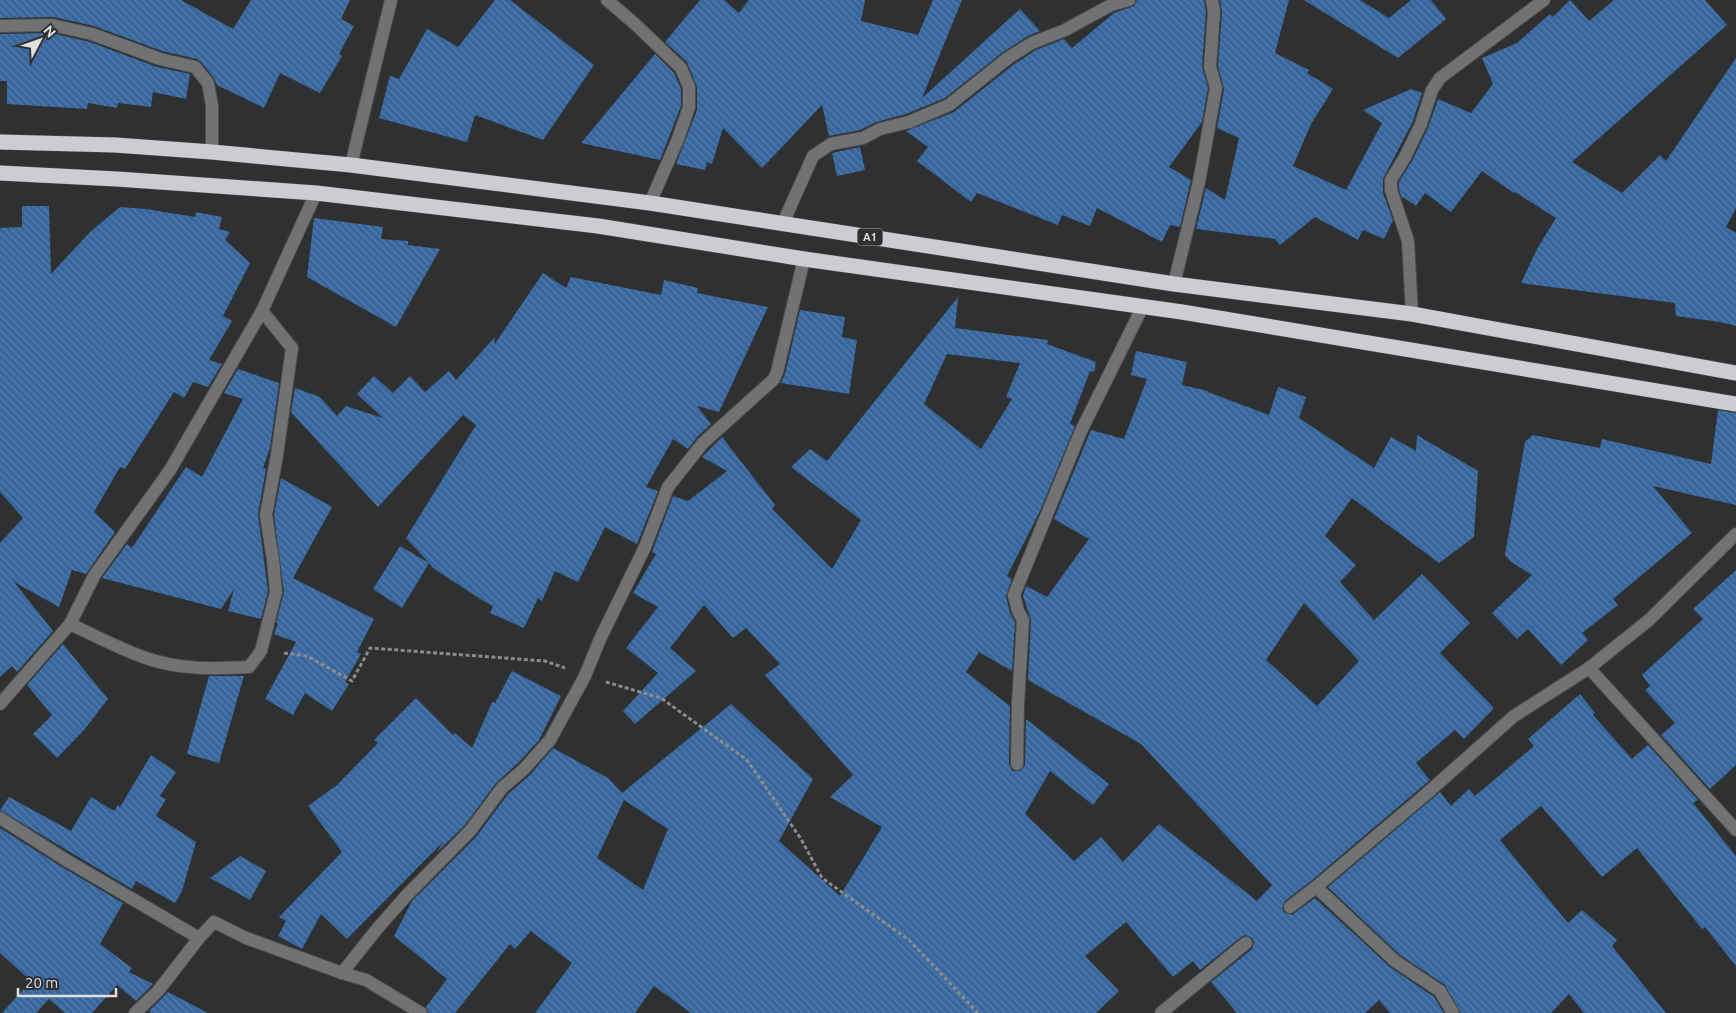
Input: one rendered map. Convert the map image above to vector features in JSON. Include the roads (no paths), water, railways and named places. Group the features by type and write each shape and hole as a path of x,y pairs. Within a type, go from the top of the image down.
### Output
{"highway":[{"name":"A1","path":"0,142 115,145 351,165 650,203 1174,284 1412,314 1736,372"},
{"path":"0,173 316,193 598,226 804,259 1192,314 1736,404"}],"street":[{"path":"351,165 391,0"},
{"path":"607,0 681,68 689,87 689,107 678,139 650,203"},
{"path":"784,224 813,156 831,144 863,138 880,129 909,122 949,105 1016,53 1032,43 1065,30 1111,6 1129,0"},
{"path":"1174,284 1199,182 1216,88 1210,67 1214,12 1212,0"},
{"path":"1412,314 1408,241 1391,190 1391,180 1421,124 1432,90 1440,78 1544,0"},
{"path":"0,26 52,26 92,34 160,59 195,67 208,83 212,106 212,152"},
{"path":"0,704 70,624 94,576 170,470 262,311 316,193"},
{"path":"342,973 406,896 470,831 502,788 524,769 550,740 585,676 600,639 645,547 668,487 703,443 774,379 804,259"},
{"path":"1017,764 1018,694 1023,620 1018,611 1014,595 1081,430 1142,308"},
{"path":"70,624 144,658 174,665 222,669 249,667 261,651 276,592 266,515 292,348 262,311"},
{"path":"1290,907 1426,795 1514,716 1589,668 1649,620 1736,534"},
{"path":"1589,668 1736,830"},
{"path":"0,818 66,860 200,938"},
{"path":"1316,887 1395,961 1440,991 1453,1013"},
{"path":"135,1013 158,991 214,922 246,938 366,980 421,1013"},
{"path":"1161,1013 1246,942"}]}
